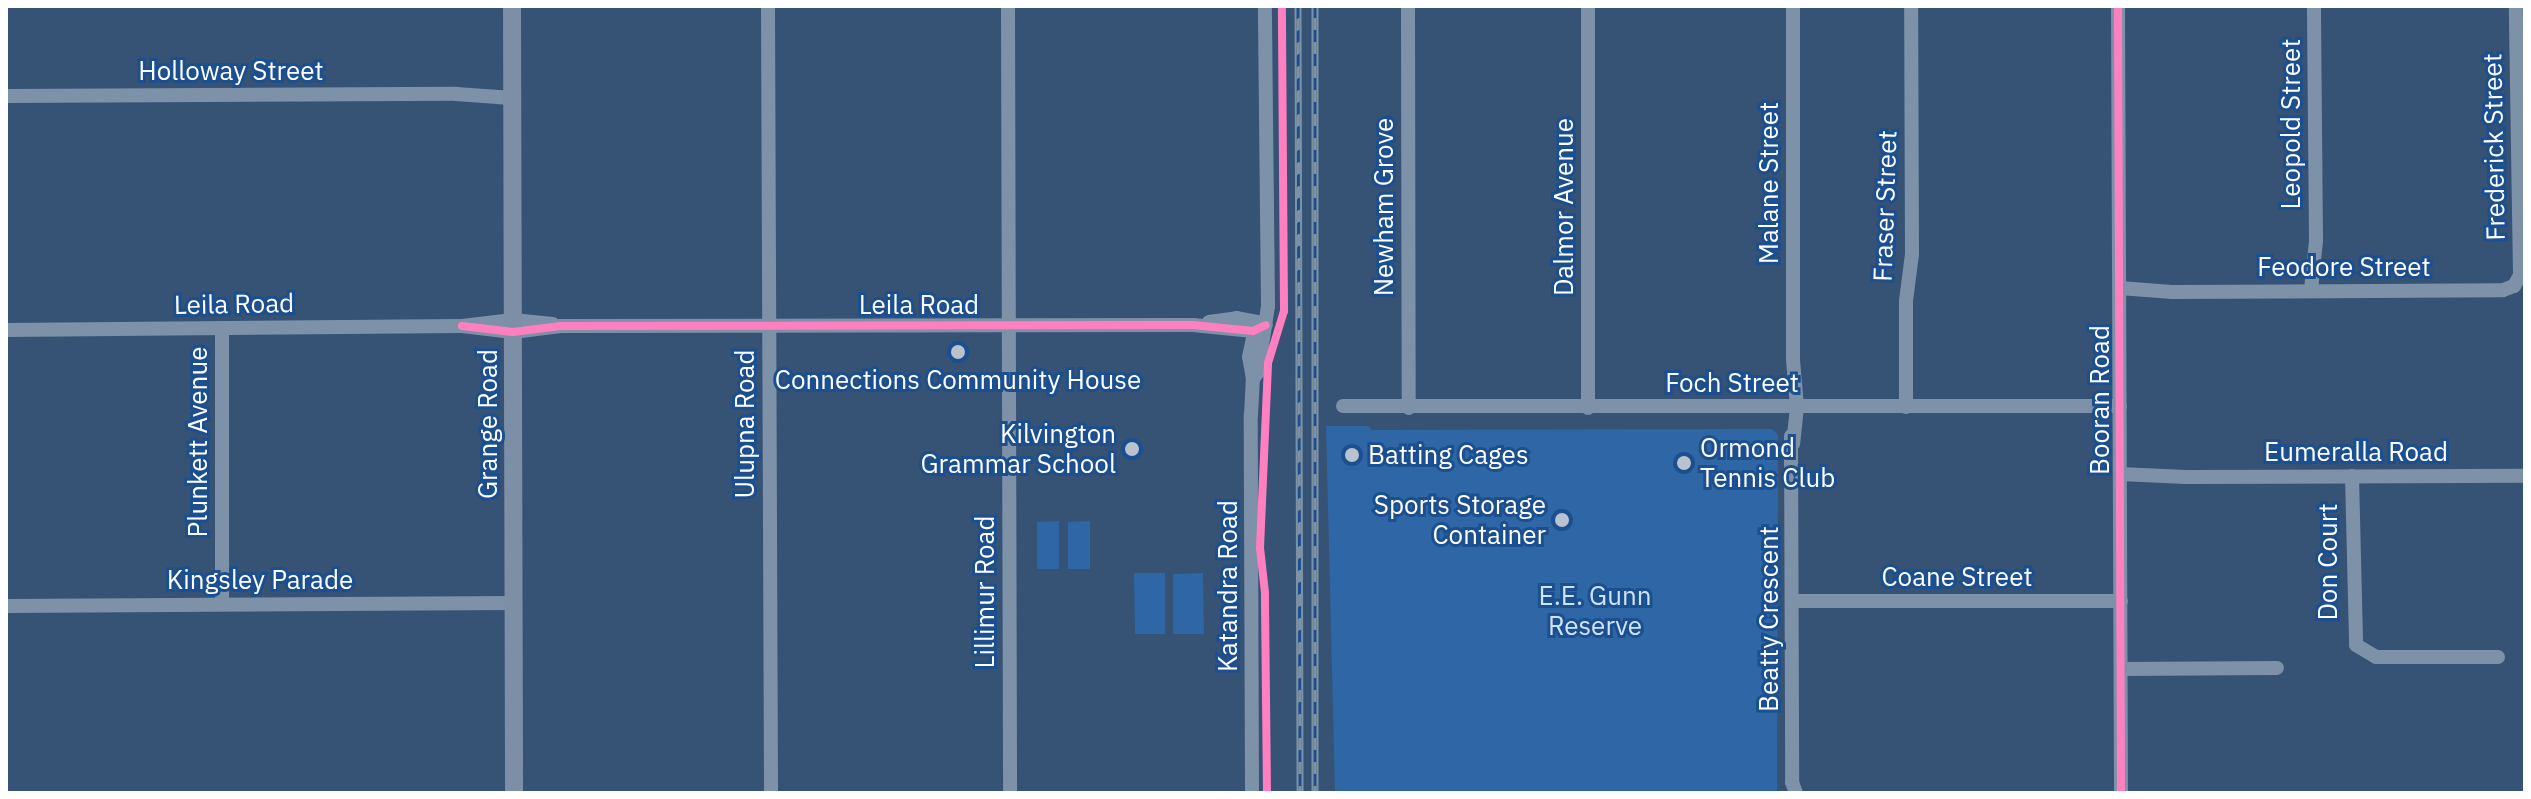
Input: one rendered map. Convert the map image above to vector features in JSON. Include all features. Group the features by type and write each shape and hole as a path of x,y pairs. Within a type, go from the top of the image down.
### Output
{"main road":[{"name":"Grange Road","path":"512,6 514,793"}],"street":[{"name":"Ulupna Road","path":"768,6 771,793"},
{"name":"Lillimur Road","path":"1008,6 1010,793"},
{"name":"Katandra Road","path":"1252,793 1253,379 1258,372 1259,325 1266,292 1265,6"},
{"name":"Newham Grove","path":"1408,6 1409,408"},
{"name":"Dalmor Avenue","path":"1588,6 1588,408"},
{"name":"Malane Street","path":"1793,6 1793,407"},
{"name":"Fraser Street","path":"1906,407 1906,301 1912,254 1911,6"},
{"name":"Booran Road","path":"2118,6 2121,793"},
{"name":"Leopold Street","path":"2314,6 2316,290"},
{"name":"Frederick Street","path":"2514,286 2520,275 2516,6"},
{"name":"Holloway Street","path":"6,96 512,93"},
{"name":"Feodore Street","path":"2120,293 2503,290 2514,286"},
{"name":"Leila Road","path":"6,330 1259,325"},
{"name":"Plunkett Avenue","path":"222,328 222,604"},
{"name":"Foch Street","path":"1343,406 2120,406"},
{"name":"Beatty Crescent","path":"1793,407 1792,782 1796,793"},
{"name":"Don Court","path":"2352,476 2356,645 2376,657 2498,657"},
{"name":"Eumeralla Road","path":"2120,478 2525,476"},
{"name":"Coane Street","path":"1793,601 2121,601"},
{"name":"Kingsley Parade","path":"6,606 514,603"},
{"path":"2121,669 2277,668"}],"green space":[{"name":"E.E. Gunn Reserve","path":"1326,426 1368,426 1372,430 1772,429 1778,435 1777,793 1335,793"},
{"path":"1059,521 1059,569 1037,569 1037,522"},
{"path":"1090,521 1090,569 1068,569 1068,522"},
{"path":"1134,573 1165,573 1165,634 1135,634"},
{"path":"1203,573 1204,634 1173,634 1173,574"}],"railway":[{"path":"1298,6 1300,793"},
{"path":"1315,6 1315,793"}],"cycle path":[{"path":"1267,793 1265,593 1260,548 1268,363 1284,311 1282,6"},
{"path":"2118,6 2121,793"},
{"path":"462,326 513,332 561,326 1193,325 1253,331 1266,325"}],"place":[{"name":"Connections Community House","path":"958,352"},
{"name":"Kilvington Grammar School","path":"1132,449"},
{"name":"Batting Cages","path":"1352,455"},
{"name":"Ormond Tennis Club","path":"1684,463"},
{"name":"Sports Storage Container","path":"1562,520"}]}
